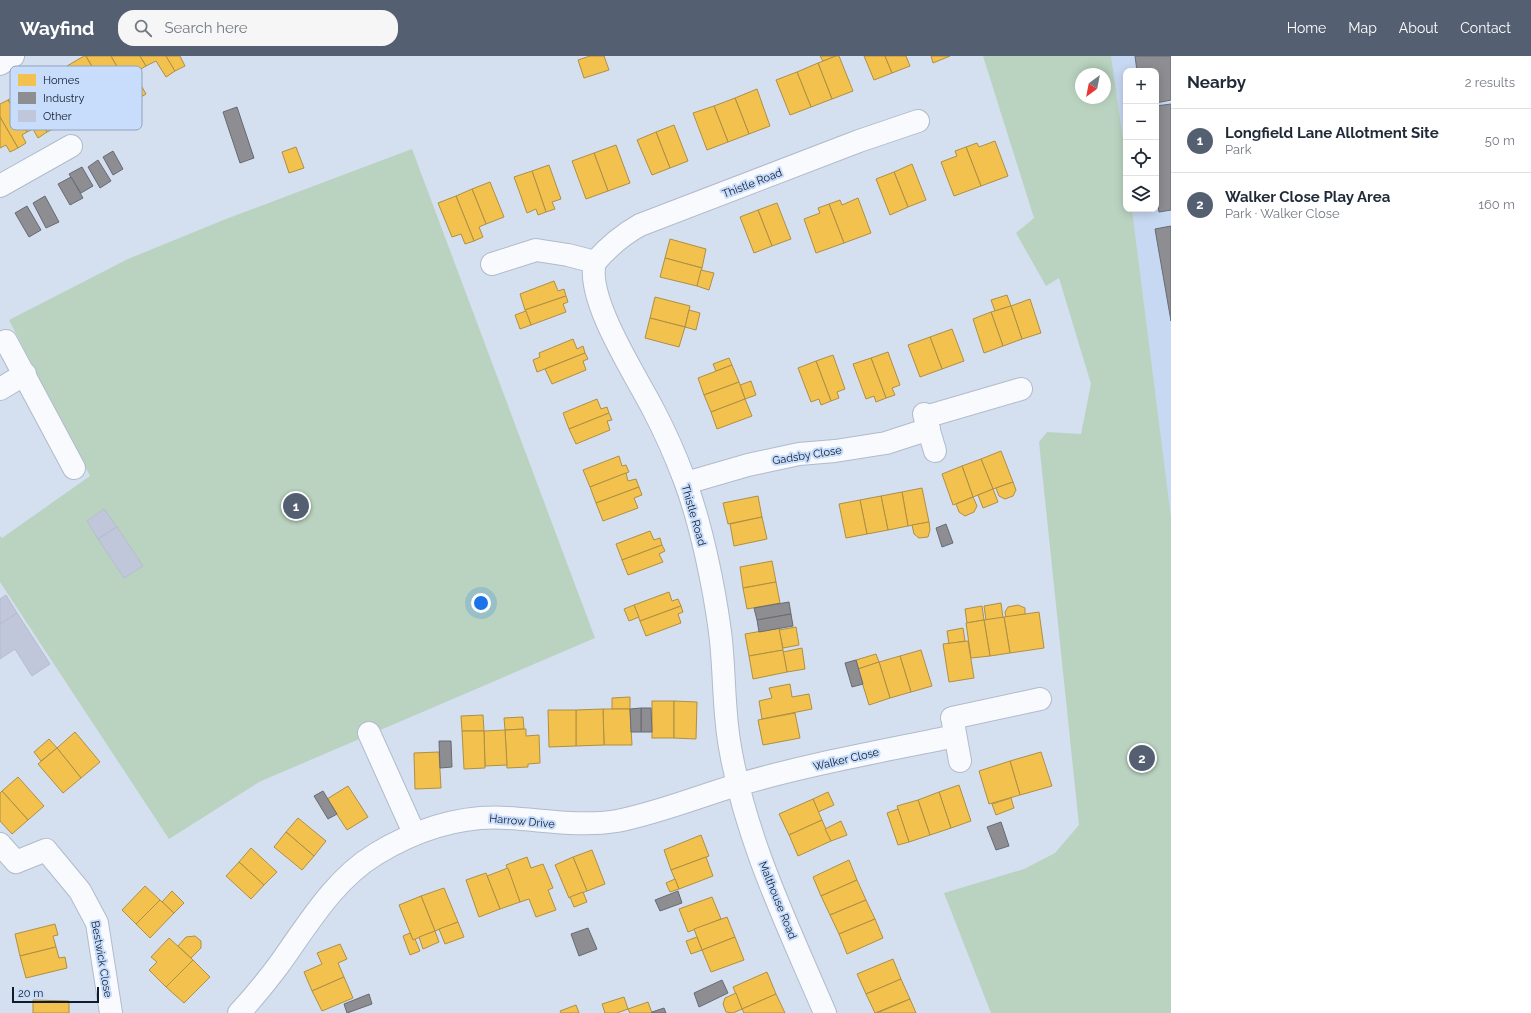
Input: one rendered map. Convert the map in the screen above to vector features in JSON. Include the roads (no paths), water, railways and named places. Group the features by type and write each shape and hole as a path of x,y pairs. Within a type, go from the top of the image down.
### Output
{"street":[{"path":"0,64 13,56"},
{"name":"Thistle Road","path":"738,785 730,745 720,631 704,549 686,483 665,434 608,324 594,280 593,270 596,262 606,249 621,236 640,226 859,141 918,121"},
{"path":"0,186 71,146"},
{"path":"492,264 536,250 568,255 596,262"},
{"path":"6,341 74,468"},
{"path":"0,389 25,374"},
{"name":"Gadsby Close","path":"686,483 748,465 799,454 835,451 886,443 926,418 1021,389"},
{"path":"926,418 935,452"},
{"name":"Walker Close","path":"738,785 854,757 953,721 1040,699"},
{"path":"953,721 960,761"},
{"path":"369,733 414,833"},
{"name":"Harrow Drive","path":"246,1011 314,915 352,871 375,854 414,833 454,821 483,818 506,818 561,824 616,821 680,804 738,785"},
{"name":"Malthouse Road","path":"738,785 754,842 825,1013"},
{"name":"Bestwick Close","path":"0,844 16,862 46,850 80,891 97,923 111,1013"}],"place":[{"name":"Longfield Lane Allotment Site","path":"296,506"},
{"name":"Walker Close Play Area","path":"1142,758"}]}
